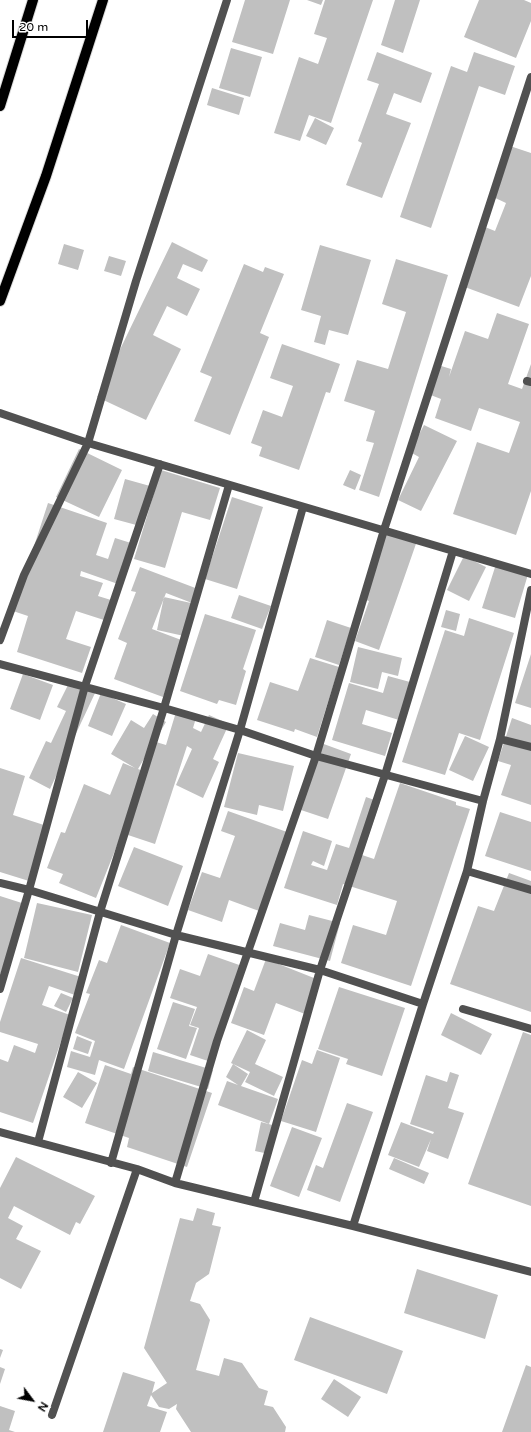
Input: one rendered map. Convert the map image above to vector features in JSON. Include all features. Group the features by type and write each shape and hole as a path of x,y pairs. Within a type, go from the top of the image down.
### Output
{"main road":[{"path":"0,106 34,0"},
{"path":"0,301 46,176 102,0"}],"street":[{"path":"0,640 24,575 88,443 136,281 227,0"},
{"path":"175,1183 217,1040 316,756 384,530 531,77"},
{"path":"0,413 88,443 531,574"},
{"path":"0,989 85,686 160,464"},
{"path":"38,1142 100,912 164,708 229,485"},
{"path":"111,1162 176,935 240,730 303,507"},
{"path":"254,1202 320,970 385,775 453,551"},
{"path":"353,1226 423,1004 467,871 483,801 500,740 531,590"},
{"path":"0,664 164,708 240,730 316,756 483,801"},
{"path":"500,740 531,747"},
{"path":"467,871 531,890"},
{"path":"0,883 29,890 176,935 320,970 423,1004"},
{"path":"463,1009 531,1029"},
{"path":"0,1132 111,1162 175,1183 353,1226 531,1272"},
{"path":"52,1415 137,1170"}],"building":[{"path":"245,0 290,0 273,54 232,42"},
{"path":"307,0 323,0 321,5"},
{"path":"325,0 373,0 331,123 309,115 300,141 274,133 299,57 318,64 327,38 314,34"},
{"path":"395,0 420,0 403,53 381,45"},
{"path":"479,0 524,0 531,3 531,21 516,58 464,37"},
{"path":"231,48 262,57 250,97 219,88"},
{"path":"377,52 432,73 421,103 394,93 386,114 411,123 382,198 346,185 362,143 358,141 379,84 367,80"},
{"path":"474,52 515,66 505,95 479,86 431,228 400,217 451,66 467,72"},
{"path":"212,88 244,98 239,115 207,105"},
{"path":"315,118 334,128 326,145 306,136"},
{"path":"510,146 531,153 531,276 519,307 462,286 485,227 495,231 506,203 491,196"},
{"path":"172,242 208,260 202,272 183,264 177,278 200,289 187,316 167,306 153,335 181,349 146,420 97,397"},
{"path":"64,244 84,250 78,270 58,264"},
{"path":"320,245 371,260 348,335 329,330 325,345 314,342 321,316 301,310"},
{"path":"109,256 126,261 121,276 104,271"},
{"path":"396,259 448,275 379,497 359,490 374,443 366,441 375,411 344,401 357,360 388,369 406,312 382,304"},
{"path":"244,264 263,272 265,267 284,274 260,333 269,337 230,435 194,421 212,377 200,372"},
{"path":"497,313 529,324 508,384 522,389 531,364 531,491 516,535 453,514 477,442 509,453 520,422 479,408 471,431 435,418 441,399 428,394 438,365 451,369 449,377 465,331 488,339"},
{"path":"282,344 340,364 330,393 326,392 299,470 259,456 262,447 251,443 263,410 282,417 293,386 270,378"},
{"path":"424,425 457,441 421,511 398,500 419,457 410,452"},
{"path":"79,449 122,470 99,517 56,497"},
{"path":"161,470 220,488 210,520 182,512 165,568 134,559"},
{"path":"350,470 361,475 355,490 343,485"},
{"path":"125,479 150,486 140,526 114,519"},
{"path":"232,497 263,507 237,589 205,579"},
{"path":"48,503 107,523 96,555 108,559 115,538 131,543 118,584 81,571 80,576 103,583 98,596 111,600 104,620 76,611 66,639 91,647 82,673 17,652 28,616 13,611"},
{"path":"388,528 418,538 379,650 355,641 369,601 363,599"},
{"path":"464,556 486,567 469,601 447,590"},
{"path":"497,561 529,571 515,618 482,608"},
{"path":"140,567 198,589 192,603 166,593 152,629 184,641 163,697 114,679 127,643 118,639 136,592 131,591"},
{"path":"239,595 271,606 262,629 231,618"},
{"path":"164,597 191,603 184,636 157,630"},
{"path":"446,610 460,614 456,631 441,627"},
{"path":"205,614 256,630 243,669 246,671 236,705 219,700 217,704 180,691"},
{"path":"469,618 514,633 480,740 459,733 445,775 402,762 445,630 464,636"},
{"path":"327,620 351,628 339,665 315,657"},
{"path":"358,647 402,658 398,676 382,672 378,689 350,682"},
{"path":"531,654 531,708 515,703"},
{"path":"310,658 339,667 317,737 295,729 294,732 257,720 270,682 298,691"},
{"path":"23,674 53,685 40,720 10,709"},
{"path":"388,676 410,682 399,720 366,710 362,724 392,733 385,756 332,740 349,683 383,693"},
{"path":"71,679 96,691 50,789 29,778 46,741 51,743 66,711 57,707"},
{"path":"101,693 126,704 112,736 88,726"},
{"path":"176,712 196,718 193,728 201,732 209,715 229,724 213,759 219,762 203,798 176,785 192,749 187,746 155,844 125,834 142,783 96,898 59,883 63,874 47,868 61,832 65,833 84,784 110,795 123,763 135,768 111,754 131,720 144,728 153,714 166,722 138,769 146,772 156,742 166,745"},
{"path":"512,718 531,725 531,805 501,795 511,765 498,761"},
{"path":"465,736 489,747 473,781 449,770"},
{"path":"321,743 351,754 328,819 298,809"},
{"path":"238,753 294,766 283,811 259,805 257,815 224,807"},
{"path":"0,768 25,776 13,815 47,826 29,881 0,872"},
{"path":"400,783 456,802 456,805 470,809 411,986 341,963 353,925 386,935 397,901 343,884 337,905 284,888 303,831 332,841 324,866 313,861 311,865 327,870 336,844 349,848 366,797 380,802 362,855 374,859"},
{"path":"228,811 287,832 259,911 229,900 222,922 188,910 202,872 220,878 235,836 221,831"},
{"path":"500,812 531,822 531,871 485,856"},
{"path":"134,847 183,866 168,906 118,886"},
{"path":"509,873 531,881 531,1012 450,984 478,906 494,911"},
{"path":"0,896 25,904 0,975"},
{"path":"37,903 92,915 78,972 24,958"},
{"path":"309,915 340,923 330,961 273,946 280,923 305,930"},
{"path":"121,925 170,943 124,1069 99,1060 95,1075 67,1067 71,1051 90,1057 95,1041 75,1033 90,994 86,993 99,960 107,963"},
{"path":"208,954 245,967 211,1062 190,1055 199,1028 190,1025 197,1007 170,998 180,969 200,976"},
{"path":"21,958 81,977 75,995 49,986 42,1005 70,1015 33,1123 0,1112 0,1059 8,1062 14,1045 35,1053 38,1044 0,1032 0,1022"},
{"path":"266,959 319,980 305,1014 276,1003 264,1035 231,1023 244,987 254,991"},
{"path":"339,987 405,1008 382,1076 346,1064 348,1059 318,1049"},
{"path":"61,993 73,998 66,1012 54,1006"},
{"path":"173,1002 195,1009 189,1026 197,1028 186,1059 157,1049"},
{"path":"451,1013 492,1034 481,1055 441,1035"},
{"path":"247,1030 266,1040 255,1064 283,1077 274,1096 245,1082 250,1072 231,1063"},
{"path":"523,1032 531,1035 531,1206 468,1184"},
{"path":"77,1036 92,1042 88,1054 73,1049"},
{"path":"317,1050 340,1058 316,1132 281,1121 302,1060 312,1064"},
{"path":"153,1052 213,1070 208,1089 148,1071"},
{"path":"233,1064 248,1074 241,1086 278,1099 269,1124 218,1105 227,1081 238,1085 226,1077"},
{"path":"105,1065 131,1074 133,1067 212,1093 187,1167 127,1147 129,1138 85,1123"},
{"path":"78,1072 97,1083 82,1108 63,1097"},
{"path":"450,1072 459,1075 448,1108 464,1113 448,1159 427,1151 431,1139 419,1167 388,1155 401,1122 433,1134 434,1132 410,1124 426,1075 447,1082"},
{"path":"347,1103 373,1112 340,1202 307,1190 316,1165 323,1168"},
{"path":"261,1122 276,1126 269,1154 255,1151"},
{"path":"292,1127 322,1138 299,1197 270,1186"},
{"path":"16,1157 95,1196 80,1224 76,1222 70,1235 14,1206 8,1218 23,1226 16,1239 41,1251 21,1289 0,1278 0,1188"},
{"path":"394,1158 429,1173 424,1184 389,1169"},
{"path":"197,1208 215,1213 212,1225 221,1227 209,1274 196,1283 190,1301 200,1304 210,1320 196,1370 219,1376 224,1358 242,1363 259,1388 268,1391 264,1405 273,1407 286,1427 285,1432 191,1432 176,1409 177,1404 169,1409 159,1407 151,1395 147,1406 167,1412 160,1432 103,1432 123,1372 155,1382 152,1393 167,1383 144,1348 180,1218 193,1221"},
{"path":"417,1269 498,1295 485,1339 404,1313"},
{"path":"310,1317 403,1351 387,1394 294,1360"},
{"path":"0,1349 3,1350 0,1358"},
{"path":"526,1365 531,1367 531,1432 502,1432"},
{"path":"0,1367 5,1369 0,1384"},
{"path":"334,1379 361,1397 348,1417 321,1399"},
{"path":"0,1406 15,1411 9,1430 15,1432 0,1432"}]}
